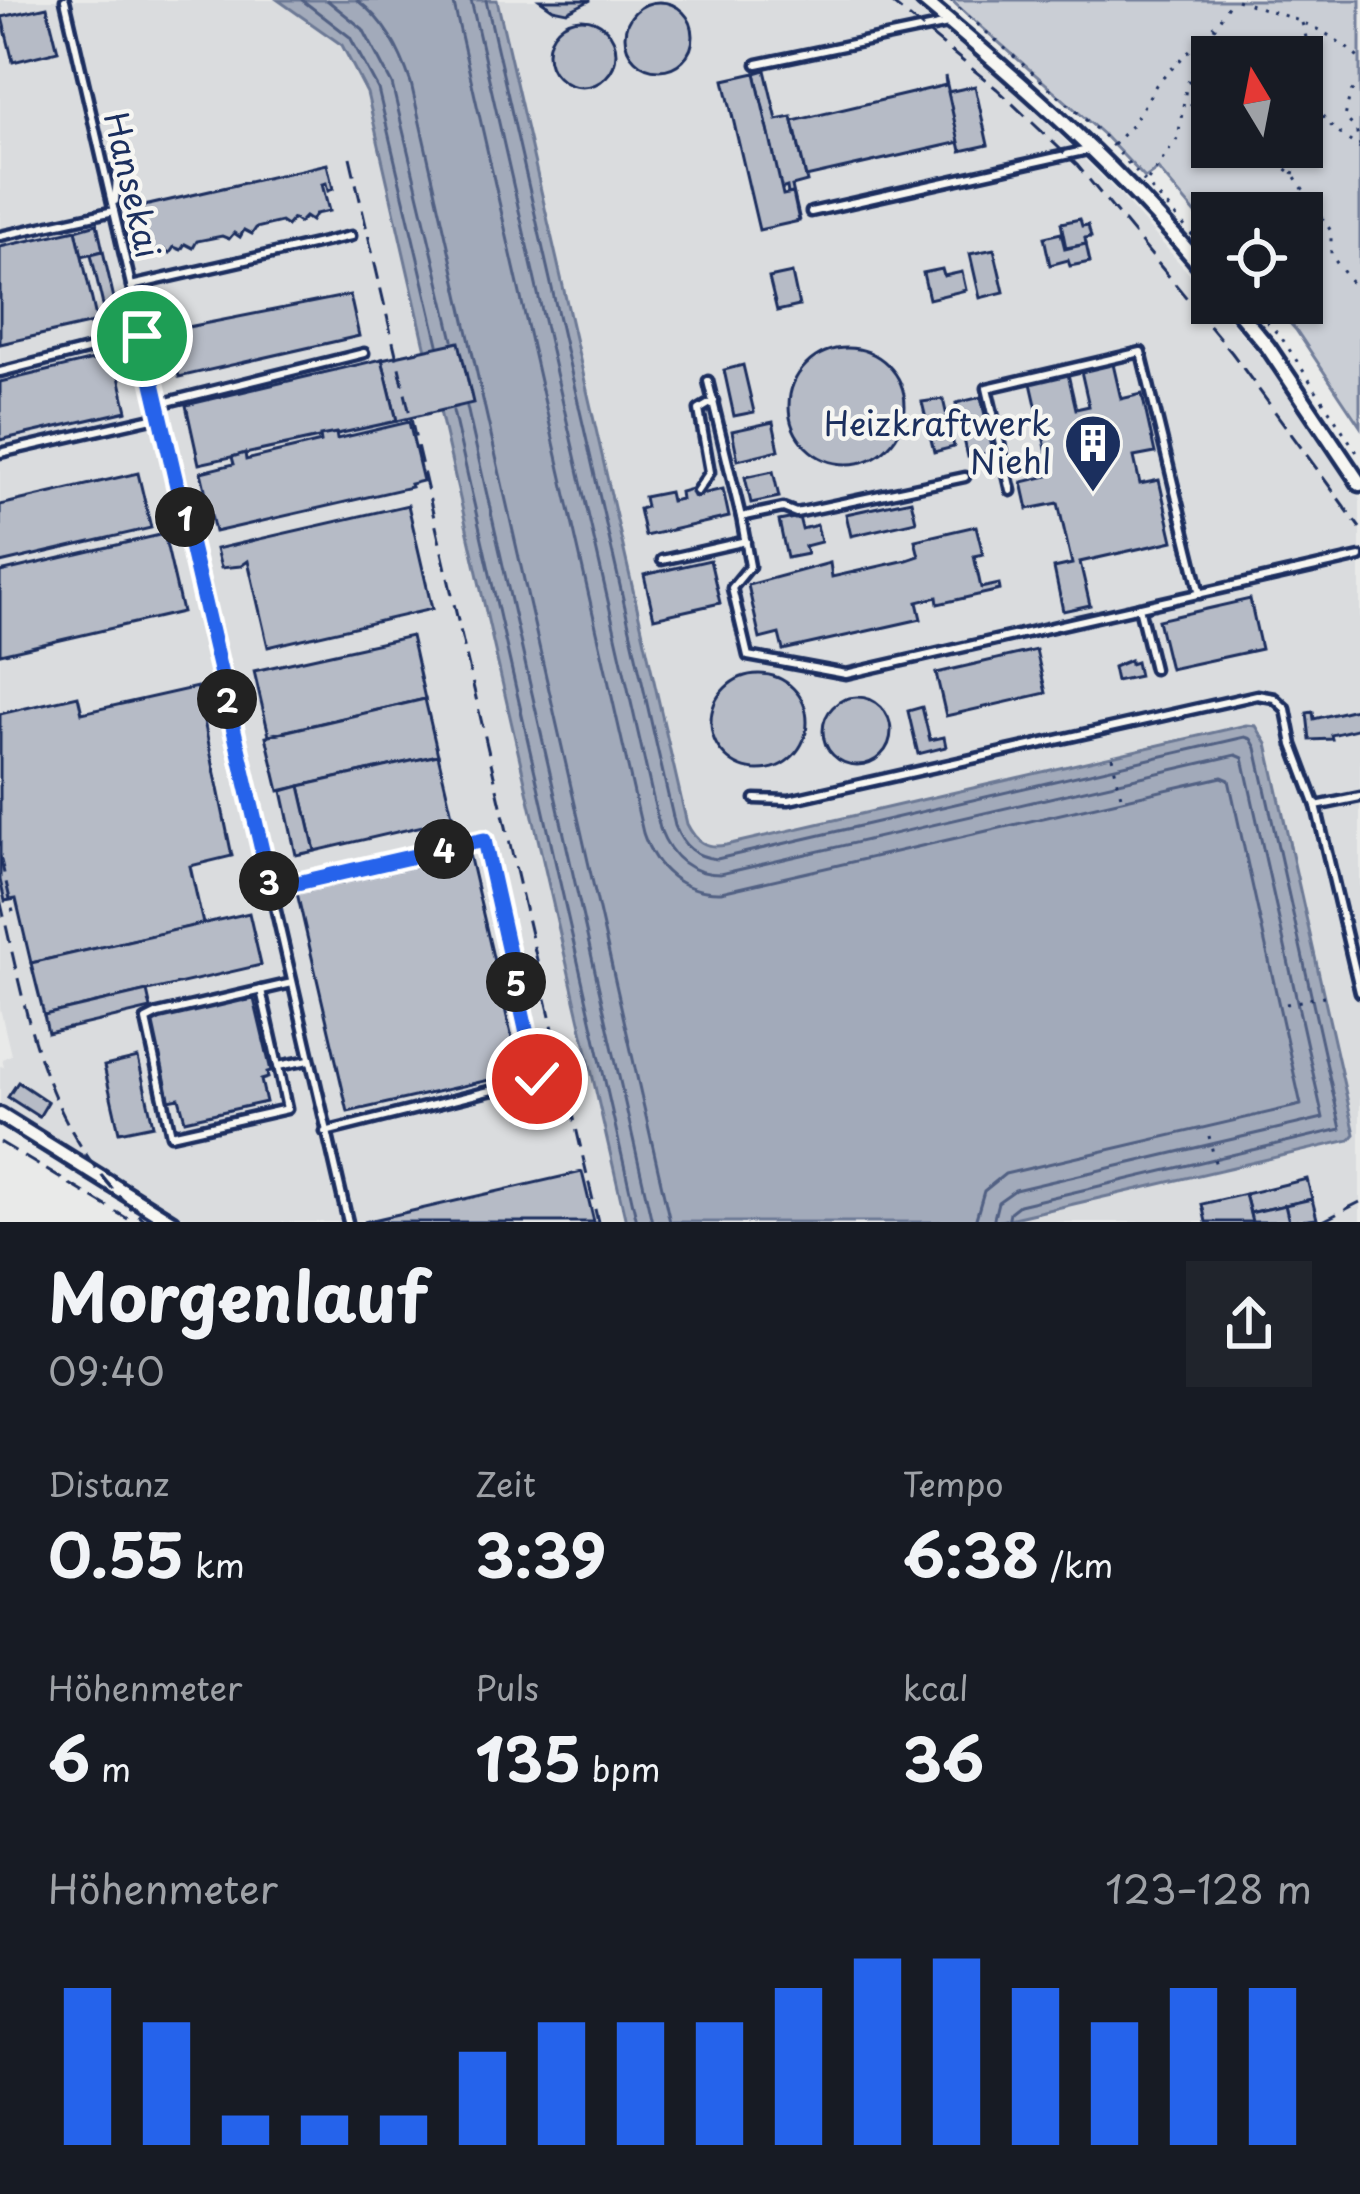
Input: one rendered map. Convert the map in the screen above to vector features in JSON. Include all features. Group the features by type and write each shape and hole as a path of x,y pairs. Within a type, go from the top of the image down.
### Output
{"street":[{"path":"923,0 1092,149 1191,257"},
{"path":"1249,324 1360,484"},
{"path":"0,1115 172,1222"}],"lane":[{"name":"Hansekai","path":"65,0 348,1222"},
{"path":"757,64 951,23"},
{"path":"811,212 1092,149"},
{"path":"0,236 114,211 118,167"},
{"path":"131,286 351,236"},
{"path":"0,372 142,336"},
{"path":"1011,491 987,388 1141,352 1200,594"},
{"path":"158,404 364,353"},
{"path":"708,381 750,566 732,588 748,656 846,674 1360,557"},
{"path":"697,491 710,472 699,410 714,401"},
{"path":"0,453 161,416"},
{"path":"741,517 783,508 796,513 965,477"},
{"path":"662,560 746,541"},
{"path":"1139,607 1154,669"},
{"path":"755,799 790,800 1258,694 1274,698 1286,709 1293,745 1316,806 1360,992"},
{"path":"1316,806 1360,796"},
{"path":"271,889 484,840 537,1079 326,1132"},
{"path":"261,990 287,1109 171,1135 146,1020 158,1014 261,990 292,983"},
{"path":"278,1066 309,1060"}],"path":[{"path":"950,0 1113,145 1191,233"},
{"path":"1147,182 1178,138 1186,88 1197,58 1234,0 1339,38 1360,60"},
{"path":"1113,145 1133,124 1156,86 1220,19"},
{"path":"1302,22 1306,36"},
{"path":"1323,118 1360,148 1356,129 1345,118 1350,93 1360,86"},
{"path":"1186,102 1191,106"},
{"path":"1286,168 1331,231 1331,255 1360,294"},
{"path":"1293,173 1294,168"},
{"path":"1269,324 1360,457"},
{"path":"1112,757 1121,796"},
{"path":"1286,1004 1324,996"},
{"path":"1209,1136 1216,1171"}],"shaded area":[{"path":"0,0 278,0 342,45 355,64 367,93 626,1222 191,1222 0,1103 0,1066 11,1055 0,1008"},
{"path":"497,0 913,0 962,38 1120,195 1191,276 1191,324 1233,324 1276,373 1360,498 1360,1222 996,1222 1347,1142 1355,1134 1262,731 1246,725 714,848 693,836"},
{"path":"951,0 1360,0 1360,426 1291,324 1323,324 1323,192 1191,192 1191,208 1158,169 1145,178 1105,136"}],"water":[{"path":"278,0 497,0 687,824 694,835 707,845 726,845 1256,726 1267,744 1355,1134 1350,1140 996,1222 626,1222 367,93 342,45"}],"building":[{"path":"540,0 591,0 567,12"},
{"path":"659,2 683,12 693,36 683,60 659,70 635,60 625,36 635,12"},
{"path":"47,7 58,51 13,62 2,17"},
{"path":"582,19 606,29 616,53 606,77 582,87 558,77 548,53 558,29"},
{"path":"765,70 777,120 792,117 807,182 792,186 800,221 793,193 788,194 787,187 781,189 755,73"},
{"path":"755,73 783,195 793,193 799,221 759,230 724,80"},
{"path":"945,76 960,142 806,177 793,121 946,85"},
{"path":"975,86 988,145 961,151 948,92"},
{"path":"327,164 333,189 328,191 326,183 322,184 329,211 315,214 311,221 293,219 287,226 281,222 256,228 252,234 244,230 240,237 234,233 229,239 197,241 193,248 185,244 170,253 163,249 150,252 140,207"},
{"path":"1080,219 1082,226 1088,225 1091,237 1085,238 1086,244 1066,248 1061,223"},
{"path":"97,224 103,251 82,256 76,230"},
{"path":"76,230 97,322 0,344 0,247"},
{"path":"1061,233 1065,249 1086,244 1090,262 1070,266 1068,260 1050,265 1044,237"},
{"path":"994,249 1004,292 980,298 970,254"},
{"path":"103,251 121,329 109,331 91,254"},
{"path":"942,269 944,276 962,272 966,290 929,299 923,273"},
{"path":"792,273 799,306 777,311 769,278"},
{"path":"350,295 359,336 179,377 170,336 184,333 183,328"},
{"path":"459,342 473,403 397,421 382,359"},
{"path":"847,348 869,353 888,365 900,384 905,406 900,428 888,447 869,459 847,464 825,459 806,447 794,428 789,406 794,384 806,365 825,353"},
{"path":"114,355 127,411 0,440 0,382"},
{"path":"382,359 397,421 199,464 186,405"},
{"name":"Heizkraftwerk Niehl","path":"1113,364 1121,399 1142,394 1155,453 1134,457 1140,484 1159,480 1173,541 1080,562 1090,605 1063,611 1054,568 1072,564 1058,503 1028,509 1022,482 1052,475 1031,383 1068,374 1076,409 1089,406 1081,371"},
{"path":"743,365 754,412 734,416 724,370"},
{"path":"981,397 993,452 968,457 956,403"},
{"path":"943,399 954,447 934,452 922,402"},
{"path":"409,422 423,481 215,532 201,472 234,464 232,457 245,453 246,460 321,442 320,436 336,433 337,439"},
{"path":"773,422 779,450 738,460 732,431"},
{"path":"773,471 779,497 751,503 745,477"},
{"path":"138,473 151,528 0,563 0,505"},
{"path":"691,489 693,496 723,489 729,517 645,536 639,509 646,507 644,497 669,492 671,501"},
{"path":"911,500 916,521 851,536 846,514"},
{"path":"408,505 432,609 268,647 248,561 221,568 216,549"},
{"path":"799,517 802,529 817,525 821,542 805,546 807,554 787,558 779,521"},
{"path":"976,526 983,554 974,556 981,588 999,584 1000,590 938,604 937,597 917,602 921,619 783,650 779,634 760,639 748,585 830,563 832,577 907,560 919,556 915,540"},
{"path":"164,534 182,612 0,654 0,572"},
{"path":"710,560 720,603 654,618 644,575"},
{"path":"1250,599 1261,649 1170,669 1158,620"},
{"path":"411,636 425,699 269,735 254,671"},
{"path":"1036,650 1046,693 946,716 936,673"},
{"path":"1130,660 1130,664 1136,662 1139,676 1116,681 1113,667"},
{"path":"759,674 793,688 807,722 793,756 759,770 725,756 711,722 725,688"},
{"path":"197,687 232,856 190,866 203,924 31,963 16,899 5,901 0,880 0,714 78,696 82,713"},
{"path":"857,697 881,707 891,731 881,755 857,765 833,755 823,731 833,707"},
{"path":"425,699 438,755 279,791 266,736"},
{"path":"922,707 930,740 944,737 946,747 918,754 908,711"},
{"path":"1360,708 1360,728 1331,735 1332,739 1310,740 1307,713 1313,712 1314,719"},
{"path":"438,755 453,819 315,851 300,786"},
{"path":"300,786 315,851 296,855 282,791"},
{"path":"469,854 520,1073 348,1112 297,893"},
{"path":"249,913 261,965 44,1015 31,963"},
{"path":"147,991 151,1009 48,1033 44,1015"},
{"path":"243,997 244,1001 254,999 271,1071 261,1080 266,1102 185,1120 179,1098 169,1100 150,1019"},
{"path":"138,1058 153,1125 119,1132 104,1066"},
{"path":"18,1082 48,1102 39,1117 8,1097"},
{"path":"582,1172 594,1222 364,1222"},
{"path":"1307,1179 1312,1199 1250,1213 1245,1194"},
{"path":"1245,1194 1252,1222 1206,1222 1202,1204"},
{"path":"1312,1199 1317,1219 1289,1222 1285,1205"},
{"path":"1285,1205 1289,1222 1252,1222 1250,1213"}],"railway":[{"path":"888,0 997,89 1077,165 1232,353 1360,528"},
{"path":"350,157 598,1222"},
{"path":"0,856 13,912"},
{"path":"0,899 32,1033 63,1114 84,1152 146,1222"},
{"path":"0,1142 128,1219"},
{"path":"1321,1222 1360,1202"}],"place":[{"name":"Heizkraftwerk Niehl","path":"1093,494"}],"route":[{"path":"142,336 271,889 484,840 537,1079"}]}
